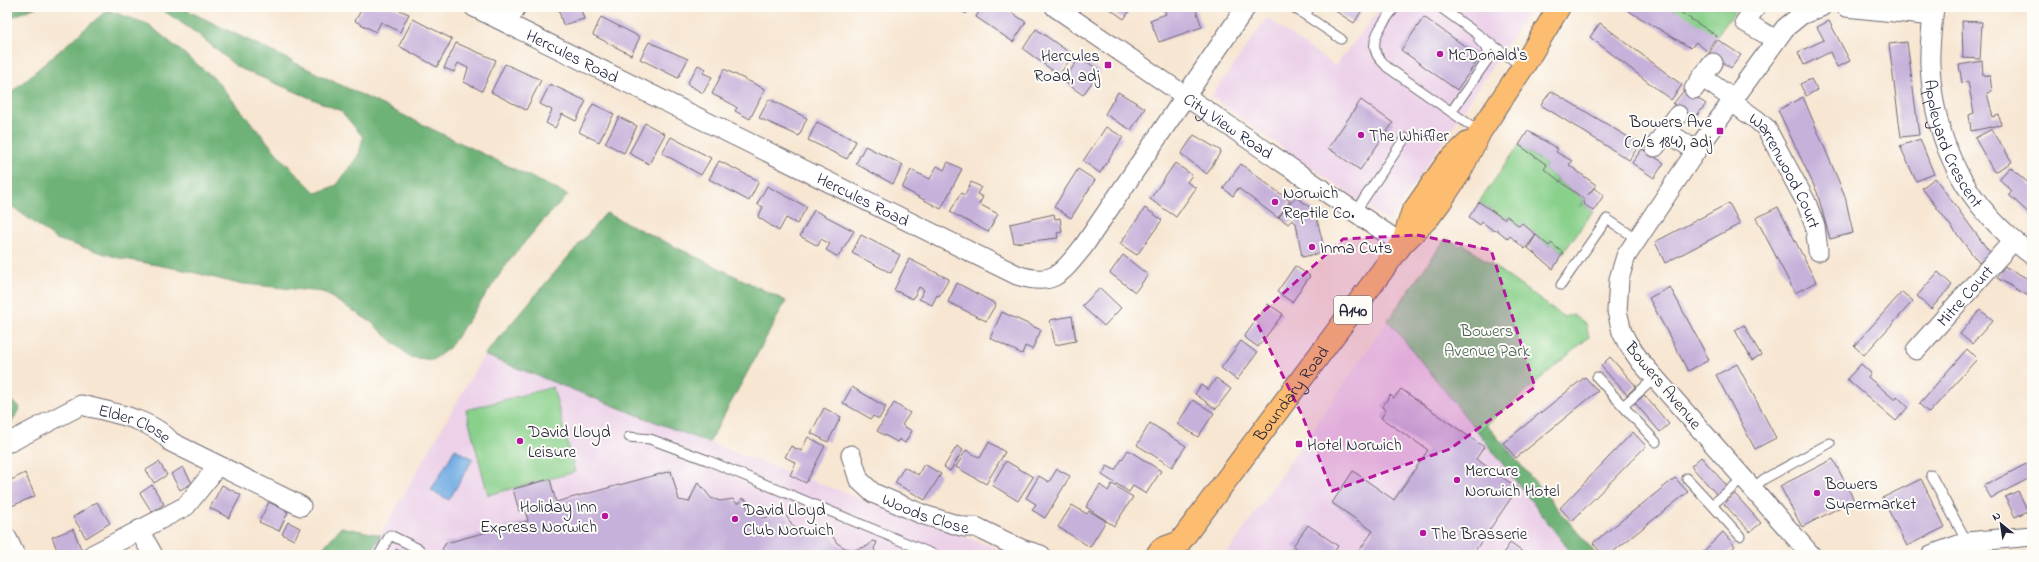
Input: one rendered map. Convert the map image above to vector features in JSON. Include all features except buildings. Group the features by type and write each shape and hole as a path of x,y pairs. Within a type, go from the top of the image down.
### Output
{"highway":[{"name":"Boundary Road","path":"1157,555 1161,549 1181,548 1402,244 1429,217 1441,201 1460,172 1480,132 1523,67 1559,7"}],"street":[{"name":"Hercules Road","path":"474,7 1017,276 1033,281 1049,279 1064,271 1083,247 1246,7"},
{"path":"507,23 516,7"},
{"name":"City View Road","path":"1055,7 1402,244"},
{"name":"Bowers Avenue","path":"1811,555 1655,378 1626,342 1617,311 1619,279 1626,256 1696,151 1785,28 1801,15 1821,7"},
{"path":"1846,7 1934,11"},
{"name":"Appleyard Crescent","path":"1934,11 1930,63 1935,113 1945,147 1957,173 1989,218 2013,241 2032,255"},
{"path":"1746,20 1776,40"},
{"name":"Warrenwood Court","path":"1703,76 1766,128 1806,202 1814,226 1818,251"},
{"path":"1655,147 1678,115"},
{"path":"1666,131 1696,151"},
{"name":"Mitre Court","path":"1916,350 2013,241"},
{"name":"Elder Close","path":"10,442 46,415 81,405 129,417 165,434 171,442 235,475 263,486 301,506"},
{"name":"Woods Close","path":"851,455 859,480 873,493 924,515 964,527 976,527 1020,552 1040,555"},
{"path":"92,555 186,506 210,476 216,465"},
{"path":"139,530 153,555"},
{"path":"1931,555 1967,542 2032,536"},
{"path":"7,538 15,555"}],"lane":[{"path":"1293,7 1308,11 1341,39"},
{"path":"1395,7 1379,29 1374,42 1376,54 1387,67 1480,132"},
{"path":"1440,7 1523,67"},
{"path":"1451,112 1488,59 1486,48 1474,32"},
{"path":"1355,212 1405,138"},
{"path":"1561,285 1609,215 1637,239"},
{"path":"1597,377 1656,442"},
{"path":"1623,406 1655,378"},
{"path":"629,437 650,439 708,460 935,555"},
{"path":"1712,505 1748,483 1764,479 1830,443"},
{"path":"1931,475 1967,542"},
{"path":"1687,478 1740,536"},
{"path":"379,555 390,535 418,549"}],"highlighted area":[{"path":"1417,235 1491,250 1535,387 1450,449 1332,491 1302,415 1255,319 1343,239"}],"shaded area":[{"path":"1382,7 1532,7 1389,222 1211,97 1267,18 1335,66"},
{"path":"1388,320 1478,432 1573,555 1226,555"},
{"path":"484,355 709,443 1015,555 369,555"}],"green space":[{"path":"7,7 36,7 7,19"},
{"path":"158,7 180,7 568,195 540,224 509,261 449,348 433,360 410,357 371,322 323,292 235,283 184,270 119,258 56,239 7,201 7,96 107,10 148,24 215,79 279,156 316,193 337,185 359,154 363,137 341,111 237,67 198,34"},
{"path":"1668,7 1738,7 1717,36"},
{"path":"1519,145 1547,165 1544,169 1557,179 1553,185 1557,180 1585,200 1579,207 1583,203 1593,211 1563,253 1551,243 1549,246 1522,223 1519,226 1507,216 1505,219 1479,202"},
{"path":"606,213 786,301 709,443 484,355"},
{"name":"Bowers Avenue Park","path":"1446,238 1459,246 1463,244 1564,317 1573,314 1586,324 1589,337 1478,432 1388,320"},
{"name":"David Lloyd Leisure","path":"553,387 575,472 488,495 466,410"},
{"path":"7,398 20,407 7,431"},
{"path":"1486,424 1597,555 1573,555 1478,432"},
{"path":"341,527 381,535 369,555 317,555"}],"water":[{"path":"455,449 473,459 449,500 431,490"}],"place":[{"name":"McDonald's","path":"1440,54"},
{"name":"Hercules Road, adj","path":"1108,65"},
{"name":"Bowers Ave (o/s 184), adj","path":"1720,131"},
{"name":"The Whiffler","path":"1361,135"},
{"name":"Norwich Reptile Co.","path":"1275,202"},
{"name":"Inma Cuts","path":"1312,247"},
{"name":"David Lloyd Leisure","path":"520,441"},
{"name":"Hotel Norwich","path":"1299,444"},
{"name":"Mercure Norwich Hotel","path":"1457,480"},
{"name":"Bowers Supermarket","path":"1817,493"},
{"name":"Holiday Inn Express Norwich","path":"605,516"},
{"name":"David Lloyd Club Norwich","path":"735,519"},
{"name":"The Brasserie","path":"1423,533"}]}
